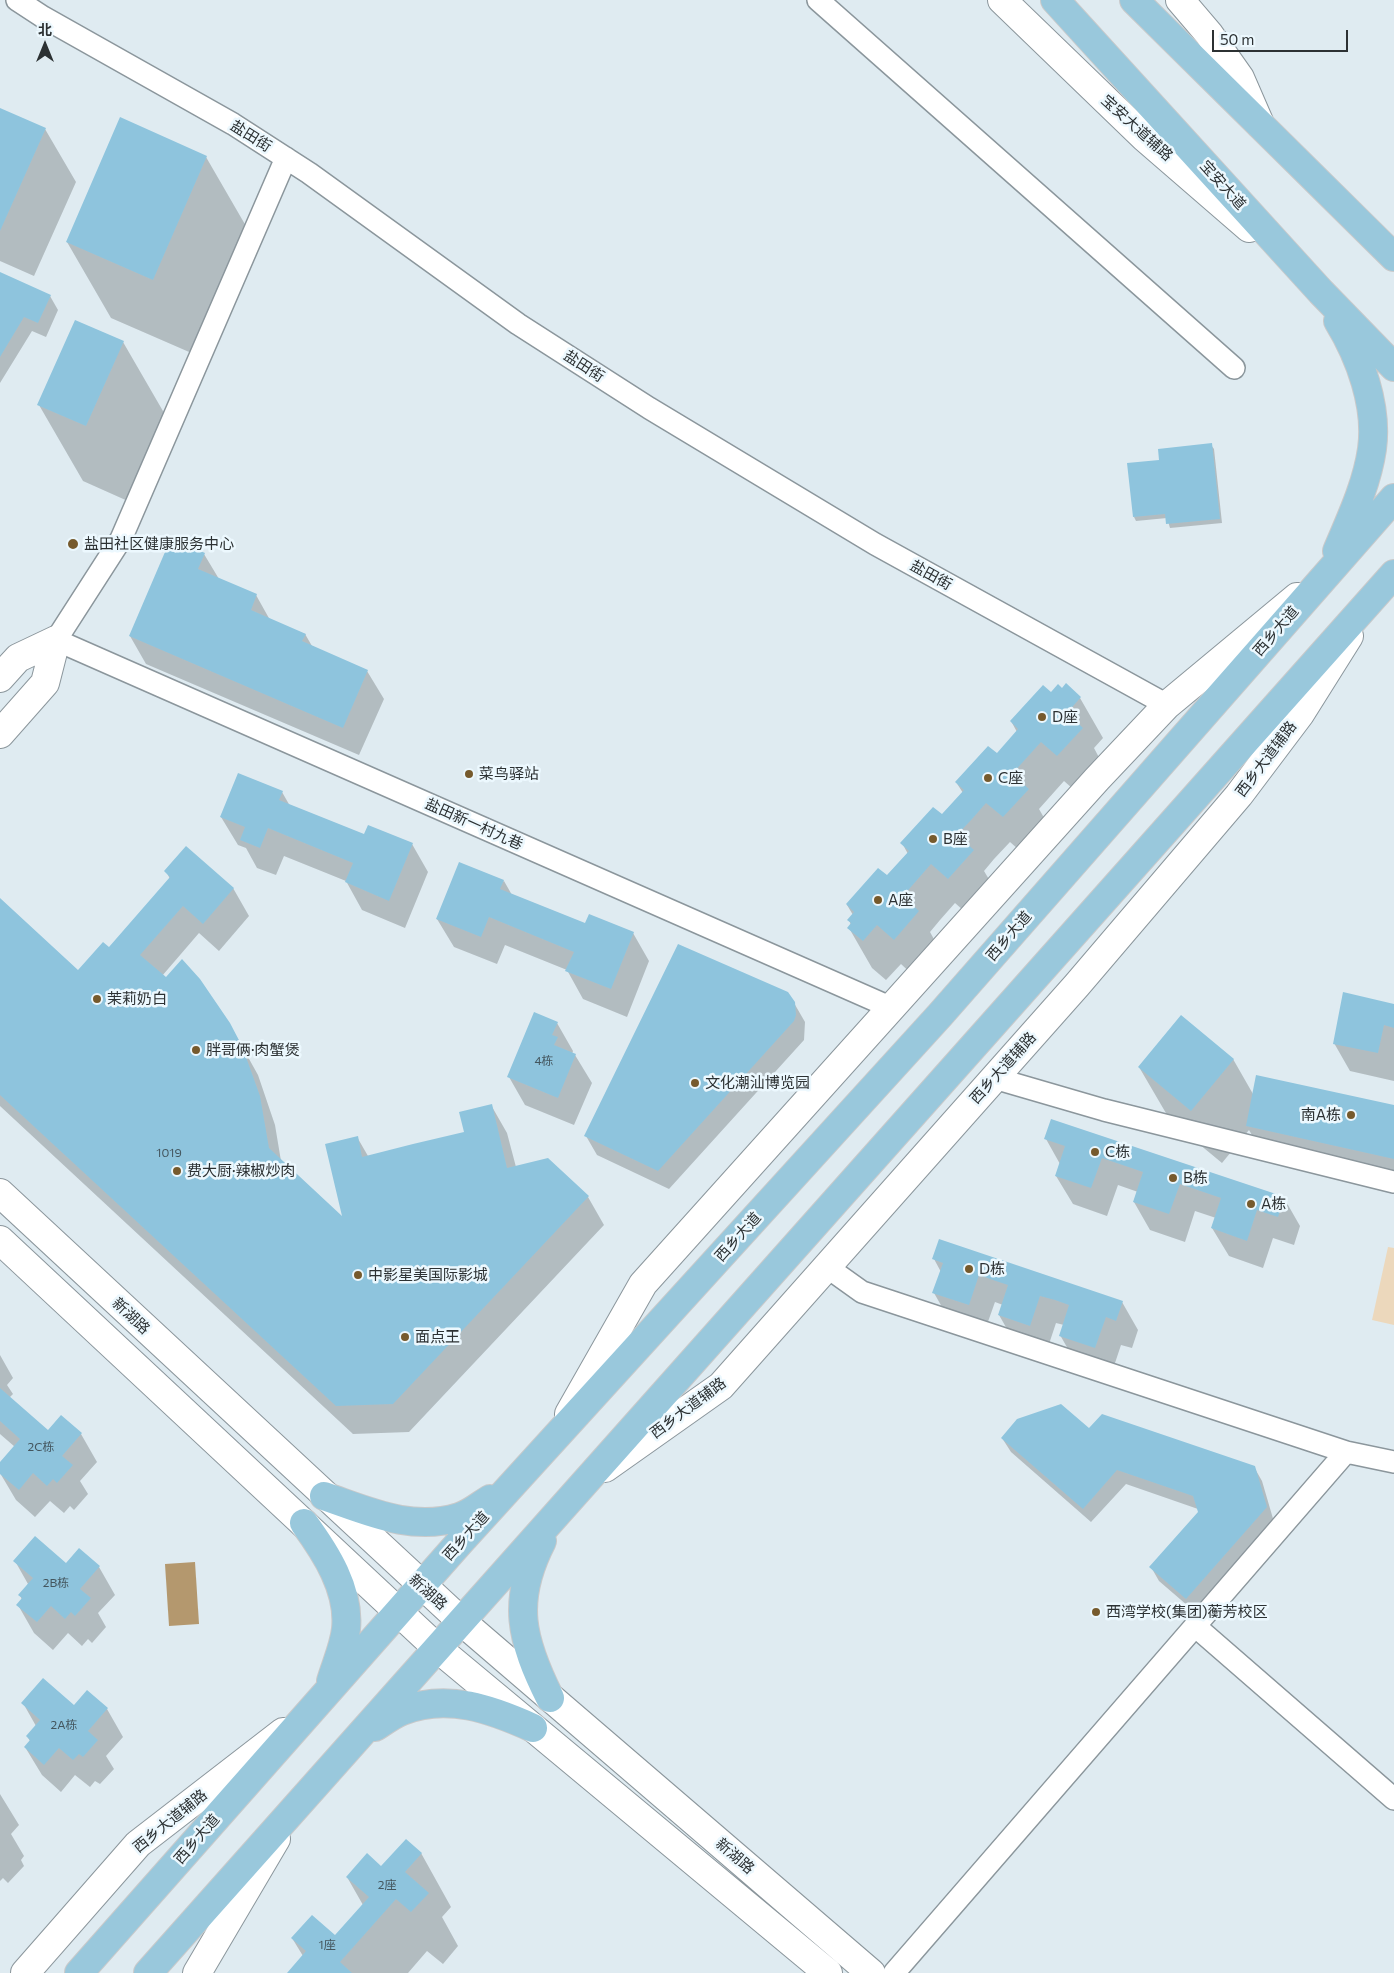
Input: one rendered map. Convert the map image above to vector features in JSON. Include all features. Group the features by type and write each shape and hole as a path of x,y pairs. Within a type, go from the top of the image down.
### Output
{"main road":[{"name":"宝安大道","path":"1055,0 1321,292 1394,367"},
{"path":"1134,0 1390,249"},
{"path":"1321,292 1349,339 1369,395 1372,422 1372,448 1365,480 1329,571"},
{"name":"西乡大道","path":"79,1973 398,1611 940,1015 1394,498"},
{"path":"148,1973 579,1486 1384,594 1394,574"},
{"path":"324,1496 393,1520 426,1524 461,1517 512,1486"},
{"path":"550,1698 528,1648 523,1604 524,1584 531,1562 556,1512"},
{"path":"304,1523 323,1550 335,1573 345,1608 346,1628 342,1649 320,1700"},
{"path":"352,1741 400,1711 421,1705 442,1703 481,1706 533,1728"}],"street":[{"name":"盐田街","path":"18,0 43,17 234,124 286,158 518,324 649,408 875,544 1167,705"},
{"path":"818,0 1234,368"},
{"name":"宝安大道辅路","path":"1002,0 1145,138 1199,183 1321,292"},
{"path":"1180,0 1209,34 1240,78 1260,124"},
{"path":"0,734 46,683 56,640 121,539 286,158"},
{"path":"556,1437 643,1284 1097,780 1167,705 1329,571"},
{"name":"西乡大道辅路","path":"579,1486 721,1386 994,1078 1240,795 1300,714 1384,594"},
{"path":"0,678 18,658 56,640"},
{"name":"盐田新一村九巷","path":"56,640 892,1008"},
{"path":"994,1078 1104,1110 1394,1182"},
{"name":"新湖路","path":"0,1193 421,1586 871,1973"},
{"name":"新湖路","path":"0,1240 436,1647 828,1973"},
{"path":"827,1267 862,1292 1346,1452 1394,1462"},
{"path":"894,1973 1346,1452"},
{"path":"1195,1626 1394,1799"},
{"name":"西乡大道辅路","path":"26,1973 138,1844 320,1700"},
{"path":"197,1973 296,1805"}],"shaded area":[{"path":"1388,1247 1394,1248 1394,1325 1372,1320"},
{"path":"195,1562 199,1624 169,1626 165,1564"}],"building":[{"path":"0,108 46,128 0,231"},
{"path":"120,117 207,156 153,280 66,242"},
{"path":"0,272 51,295 38,323 24,317 0,357"},
{"path":"75,320 124,341 86,426 37,405"},
{"path":"1212,443 1220,519 1166,524 1165,514 1133,517 1127,463 1159,460 1158,449"},
{"path":"171,538 205,553 198,569 257,594 251,610 306,634 302,641 368,670 343,728 129,636"},
{"path":"1066,683 1081,697 1067,713 1083,728 1057,756 1041,742 1012,774 1029,789 1003,817 986,803 957,835 974,850 948,879 931,864 903,896 919,911 894,940 877,925 863,941 847,928 851,923 847,920 854,912 846,904 878,868 887,875 909,851 900,843 933,807 942,814 964,790 955,782 988,746 997,753 1018,729 1010,721 1043,685 1051,692 1058,684 1062,688"},
{"path":"238,773 283,791 279,800 364,834 368,825 413,843 389,901 345,882 353,863 268,828 260,848 240,840 245,827 220,817"},
{"path":"186,846 234,888 203,924 183,906 140,955 166,977 182,959 200,979 230,1023 242,1046 260,1096 269,1148 342,1216 325,1144 358,1136 362,1157 464,1132 459,1112 492,1104 507,1168 548,1158 589,1196 393,1404 336,1406 0,1095 0,898 78,970 103,942 109,947 170,877 164,871"},
{"path":"459,862 504,880 500,889 585,923 589,914 634,932 611,989 565,971 574,952 489,917 481,937 436,919"},
{"path":"678,944 788,992 795,1002 796,1015 794,1021 658,1171 584,1136"},
{"path":"1343,992 1394,1004 1394,1028 1384,1025 1378,1053 1333,1044"},
{"path":"534,1012 558,1022 552,1035 558,1037 554,1045 576,1054 558,1098 507,1077"},
{"path":"1181,1015 1234,1059 1191,1111 1138,1067"},
{"name":"南A栋","path":"1256,1075 1394,1105 1394,1159 1246,1126"},
{"path":"1051,1119 1285,1197 1278,1217 1257,1210 1247,1241 1211,1228 1221,1198 1180,1184 1169,1214 1133,1202 1143,1172 1102,1158 1091,1188 1055,1176 1065,1146 1044,1139"},
{"path":"939,1239 1123,1301 1116,1321 1106,1317 1095,1348 1059,1336 1069,1305 1055,1300 1040,1296 1030,1326 998,1315 1008,1285 979,1275 969,1305 932,1293 943,1263 932,1259"},
{"path":"0,1388 48,1430 61,1415 82,1433 62,1456 73,1465 57,1483 53,1479 47,1486 33,1473 19,1490 0,1474 0,1462 20,1439 0,1421"},
{"path":"1061,1404 1089,1428 1102,1414 1255,1466 1267,1507 1186,1599 1149,1567 1198,1512 1193,1496 1117,1470 1083,1509 1001,1438 1017,1419"},
{"path":"35,1536 66,1563 79,1548 100,1566 80,1589 91,1598 75,1616 71,1612 65,1619 51,1606 37,1622 16,1605 22,1598 18,1595 33,1578 13,1561"},
{"path":"43,1678 74,1705 87,1690 108,1708 88,1731 98,1740 83,1757 79,1754 73,1760 59,1748 44,1765 24,1747 30,1740 26,1736 40,1720 21,1703"},
{"path":"406,1839 422,1853 405,1872 429,1893 411,1912 396,1899 340,1962 352,1973 287,1973 306,1951 291,1938 312,1915 335,1935 369,1897 346,1877 367,1853 381,1866"}],"place":[{"name":"盐田社区健康服务中心","path":"73,544"},
{"name":"D座","path":"1042,717"},
{"name":"菜鸟驿站","path":"469,774"},
{"name":"C座","path":"988,778"},
{"name":"B座","path":"933,839"},
{"name":"A座","path":"878,900"},
{"name":"茉莉奶白","path":"97,999"},
{"name":"胖哥俩·肉蟹煲","path":"196,1050"},
{"name":"文化潮汕博览园","path":"695,1083"},
{"name":"南A栋","path":"1351,1115"},
{"name":"C栋","path":"1095,1152"},
{"name":"费大厨·辣椒炒肉","path":"177,1171"},
{"name":"B栋","path":"1173,1178"},
{"name":"A栋","path":"1251,1204"},
{"name":"D栋","path":"969,1269"},
{"name":"中影星美国际影城","path":"358,1275"},
{"name":"面点王","path":"405,1337"},
{"name":"西湾学校(集团)蘅芳校区","path":"1096,1612"}]}
